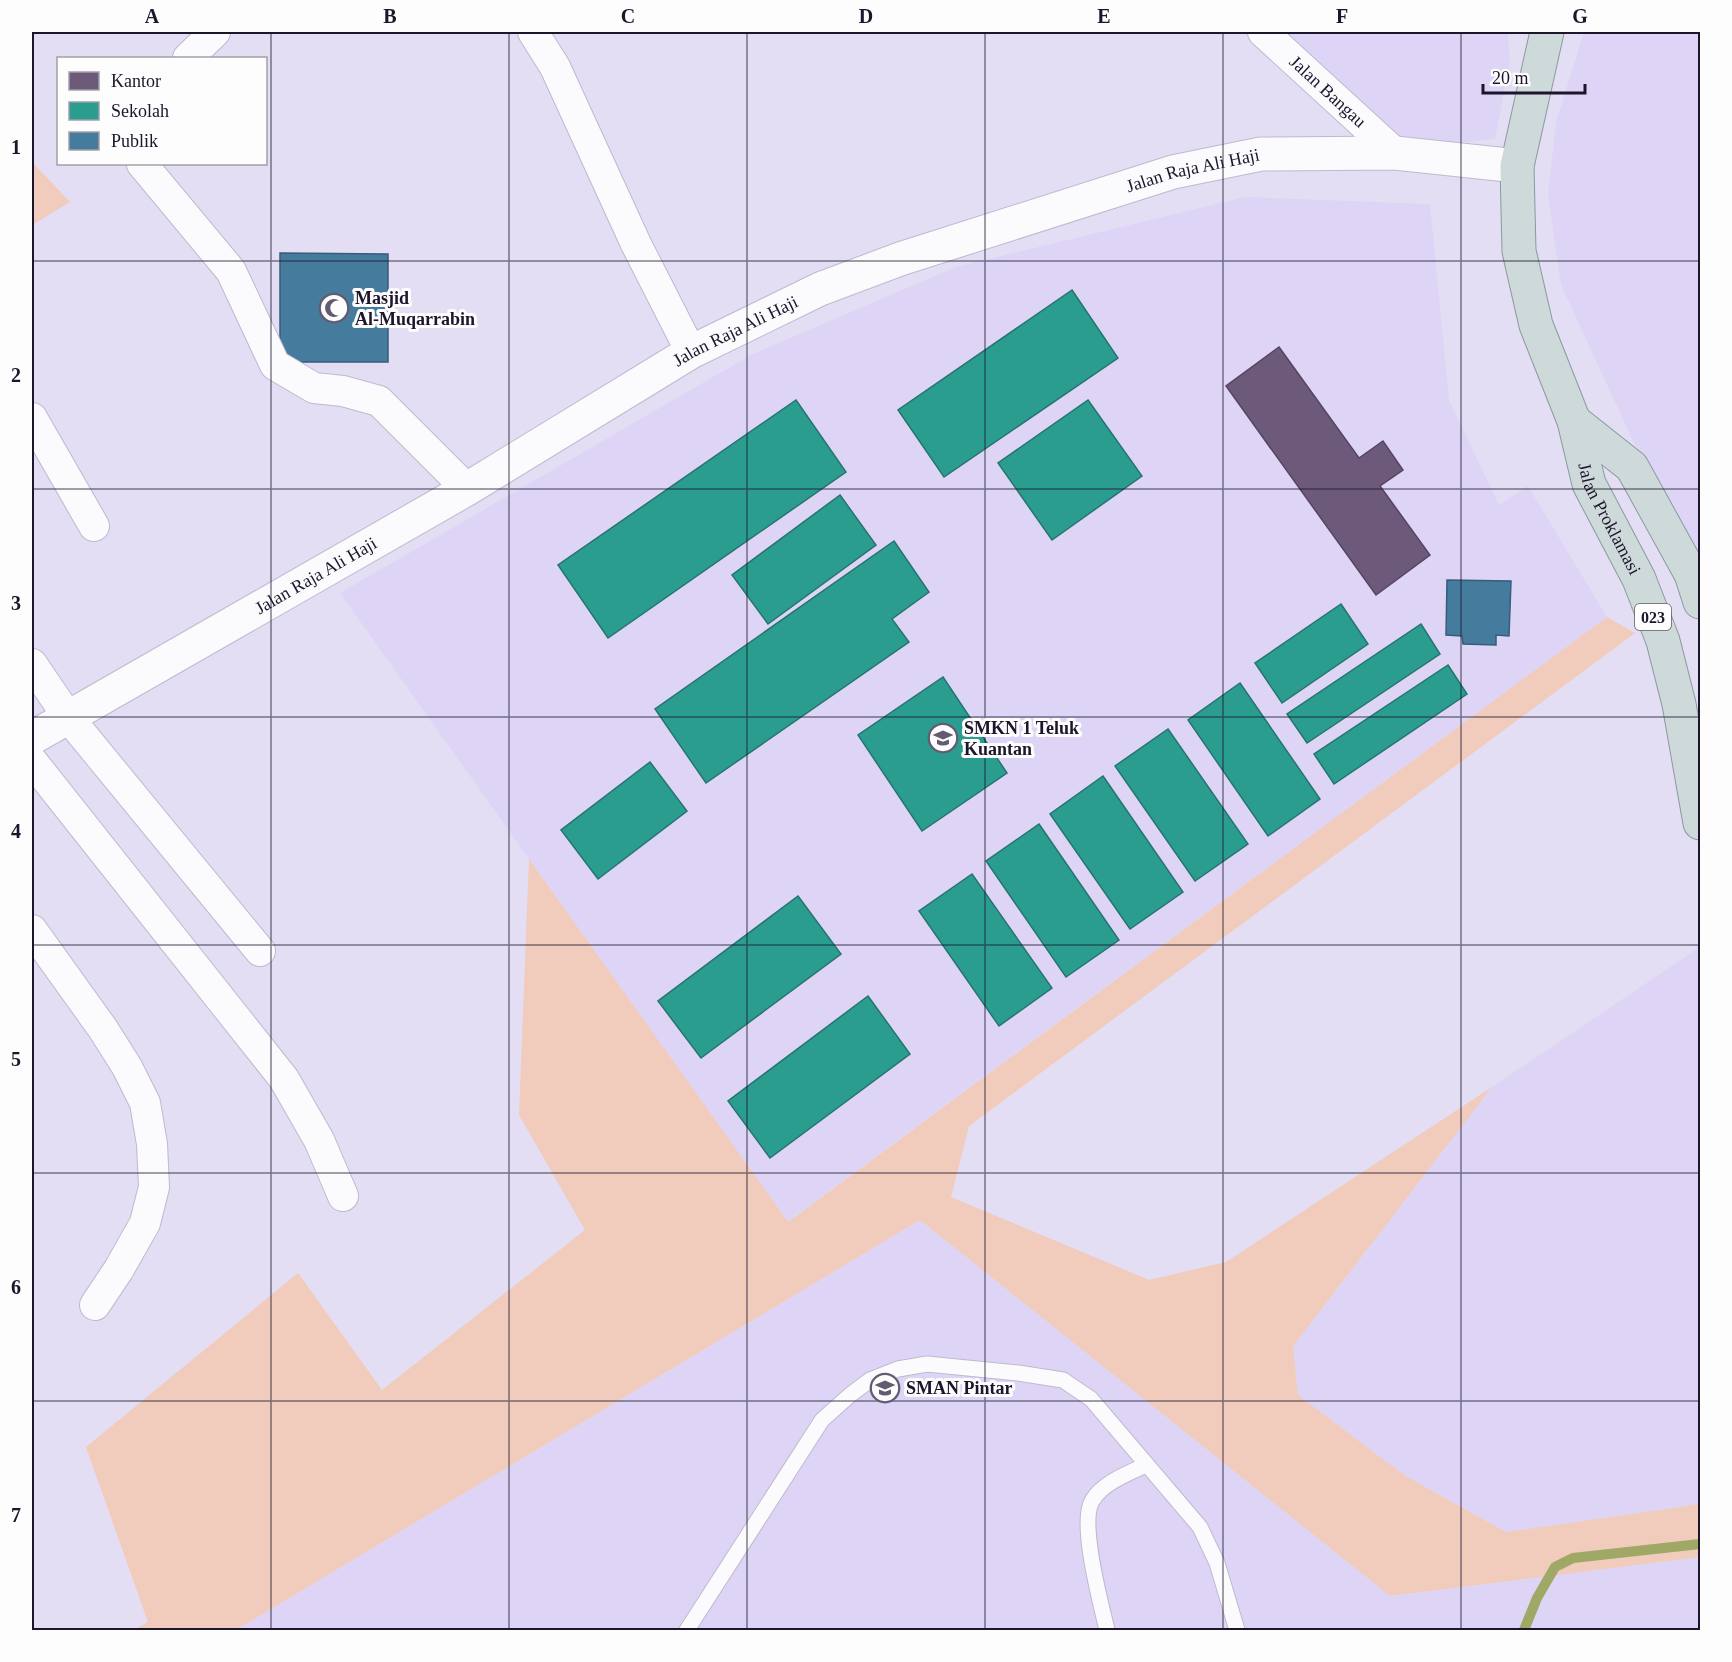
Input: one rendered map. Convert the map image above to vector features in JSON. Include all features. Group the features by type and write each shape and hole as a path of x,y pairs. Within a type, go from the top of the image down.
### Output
{"highway":[{"name":"Jalan Proklamasi","path":"1547,32 1517,166 1519,251 1536,325 1574,421 1589,484 1639,579 1690,702 1701,823"},
{"name":"Jalan Proklamasi","path":"1574,421 1632,467 1697,581"}],"street":[{"path":"189,57 215,32"},
{"path":"533,32 555,67 636,244 691,352"},
{"name":"Jalan Bangau","path":"1263,32 1395,153"},
{"name":"Jalan Raja Ali Haji","path":"32,738 467,489 691,352 820,289 900,259 1173,172 1261,154 1395,153 1517,166"},
{"path":"143,165 231,271 276,365 314,388 343,391 379,401 467,489"},
{"path":"32,418 94,526"},
{"path":"32,664 68,717 260,951"},
{"path":"32,761 284,1079 319,1140 343,1196"},
{"path":"32,930 103,1029 127,1067 145,1103 152,1143 154,1187 145,1223 95,1305"}],"lane":[{"path":"687,1630 822,1420 870,1380 898,1369 927,1364 1018,1372 1063,1380 1091,1398 1200,1527 1217,1563 1237,1630"},
{"path":"1107,1630 1087,1529 1091,1502 1102,1490 1146,1465"}],"shaded area":[{"path":"1276,32 1508,32 1510,63 1495,139 1432,146 1398,136"},
{"path":"1584,32 1700,32 1700,567 1633,441 1561,285 1548,194 1556,122"},
{"path":"32,162 70,202 32,225"},
{"name":"SMKN 1 Teluk Kuantan","path":"1245,197 1430,204 1449,400 1499,505 1528,486 1607,617 787,1222 340,593 751,355 956,267"},
{"path":"1607,617 1635,633 969,1126 951,1197 1149,1280 1226,1262 1492,1087 1293,1346 1298,1395 1404,1475 1506,1532 1700,1504 1700,1557 1390,1596 920,1220 236,1630 134,1630 148,1622 86,1447 298,1273 382,1390 585,1230 519,1115 529,859 788,1222"},
{"path":"1700,947 1700,1504 1506,1532 1404,1475 1298,1395 1293,1346 1492,1087"},
{"name":"SMAN Pintar","path":"920,1220 1390,1596 1700,1557 1700,1630 236,1630"}],"building: Kantor":[{"path":"1279,347 1359,458 1383,441 1403,470 1380,486 1430,555 1376,595 1226,386"}],"building: Sekolah":[{"path":"1072,290 1118,358 944,477 898,410"},
{"path":"796,400 846,472 608,638 558,565"},
{"path":"1088,400 1142,476 1052,540 998,463"},
{"path":"840,495 876,545 768,624 732,575"},
{"path":"894,541 929,592 892,619 909,642 706,783 655,709"},
{"path":"1341,604 1368,644 1282,703 1255,663"},
{"path":"1421,624 1440,654 1307,743 1287,714"},
{"path":"1448,665 1467,694 1334,784 1314,754"},
{"path":"943,677 1007,773 922,831 858,735"},
{"path":"1240,683 1320,799 1268,836 1188,720"},
{"path":"1168,729 1248,844 1195,881 1115,766"},
{"path":"650,762 687,811 598,879 561,830"},
{"path":"1103,776 1183,892 1130,929 1050,814"},
{"path":"1039,824 1119,940 1066,977 986,861"},
{"path":"972,874 1052,988 999,1026 919,911"},
{"path":"798,896 841,954 701,1058 658,1001"},
{"path":"868,996 910,1054 770,1158 728,1101"}],"building: Publik":[{"name":"Masjid Al-Muqarrabin","path":"280,253 388,254 388,362 280,362"},
{"path":"1447,580 1511,581 1509,636 1496,635 1496,645 1463,644 1462,636 1446,635"}],"waterway":[{"path":"1524,1630 1537,1598 1555,1567 1573,1558 1700,1544"}],"place":[{"name":"Masjid Al-Muqarrabin","path":"334,308"},
{"name":"SMKN 1 Teluk Kuantan","path":"943,738"},
{"name":"SMAN Pintar","path":"885,1388"}]}
